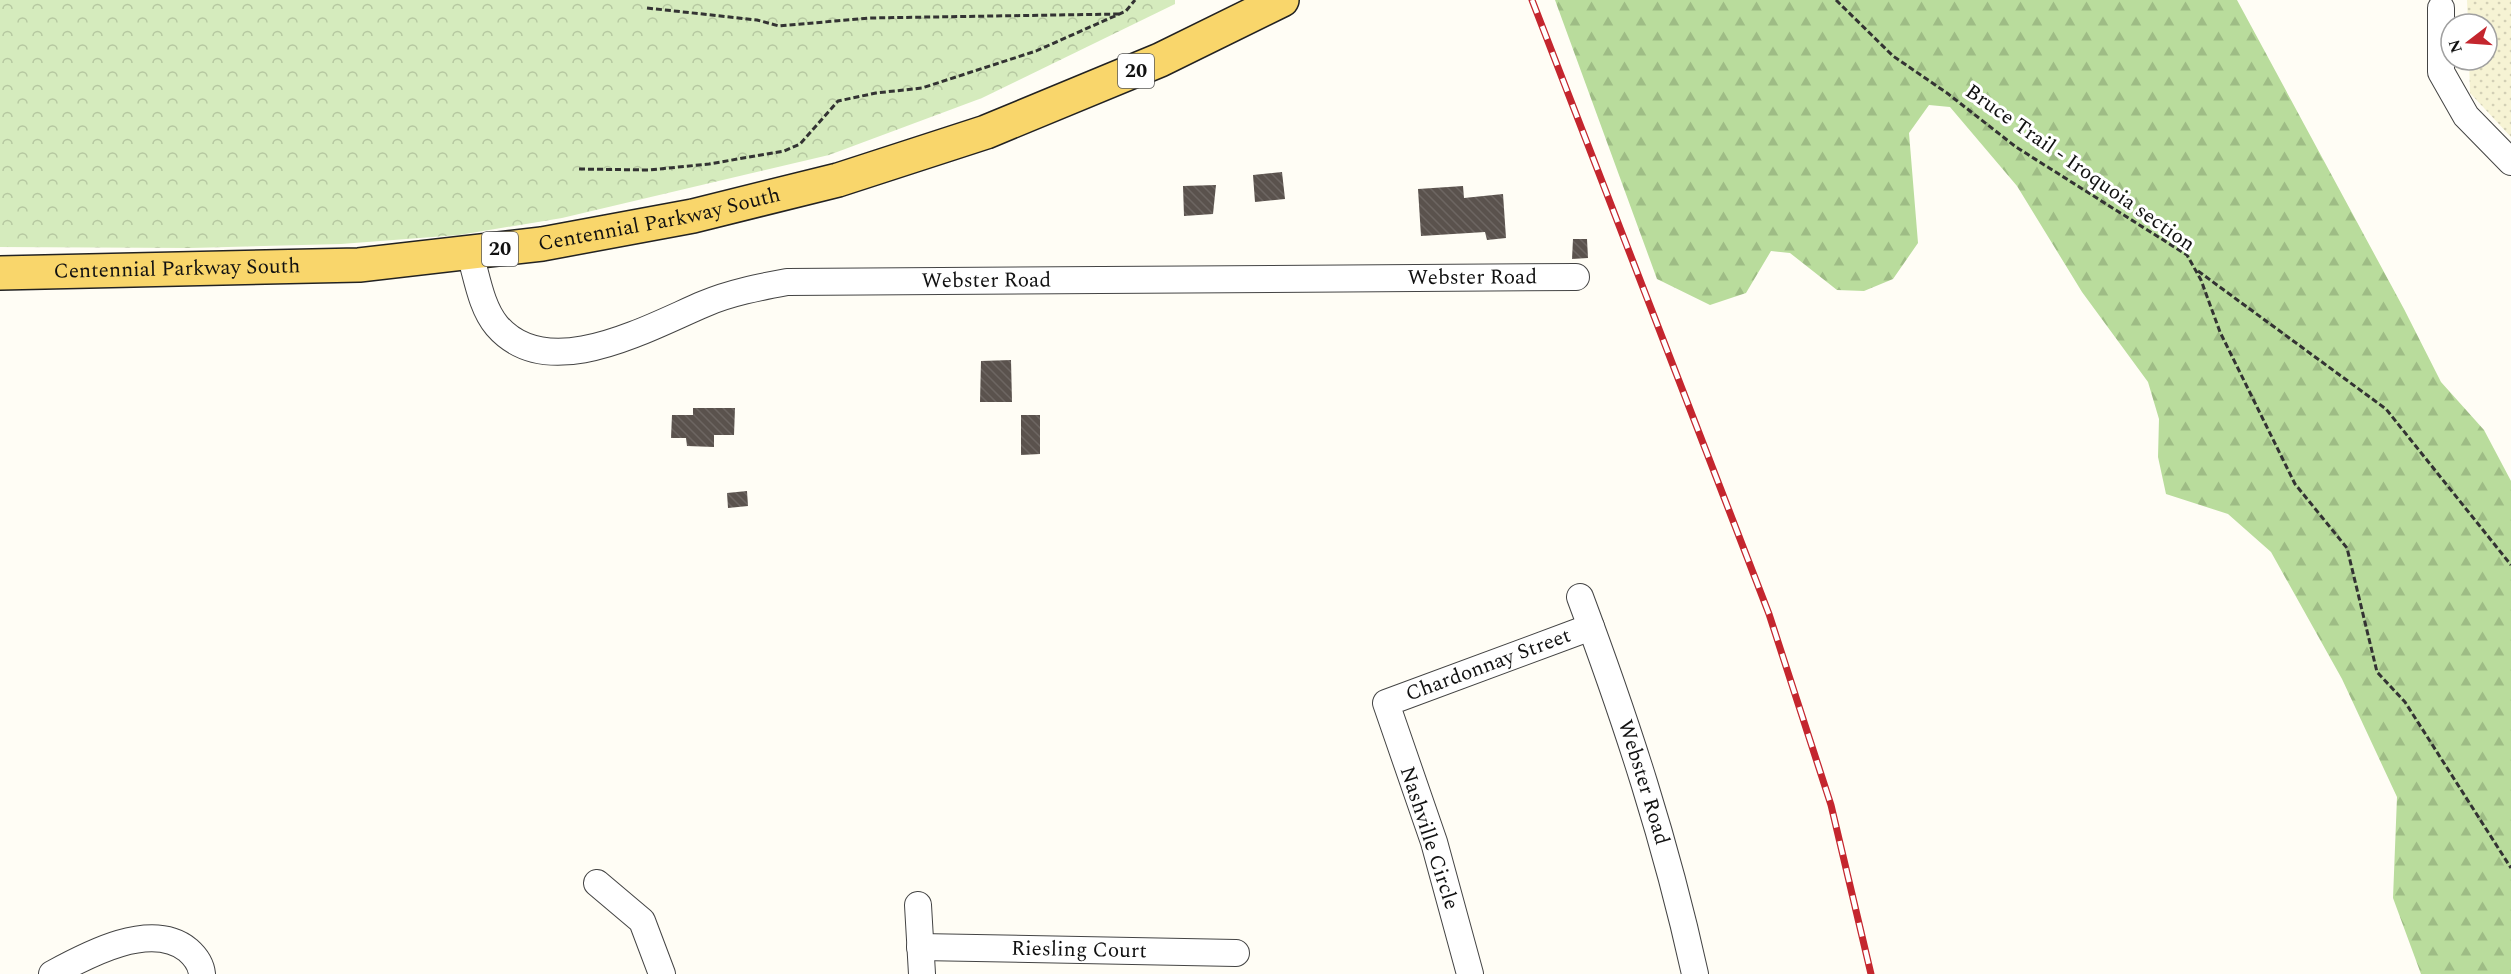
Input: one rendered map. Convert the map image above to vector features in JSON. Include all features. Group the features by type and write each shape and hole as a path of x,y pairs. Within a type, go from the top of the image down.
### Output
{"main road":[{"name":"Centennial Parkway South","path":"0,273 359,265 542,244 693,216 837,180 986,132 1160,60 1282,0"}],"street":[{"path":"2441,8 2441,72 2466,116 2511,162"},
{"name":"Webster Road","path":"470,254 486,306 497,326 522,344 544,352 567,351 631,336 705,303 787,282 1576,277"},
{"name":"Webster Road","path":"1580,597 1634,745 1678,896 1695,974"},
{"name":"Chardonnay Street","path":"1386,703 1591,627"},
{"name":"Nashville Circle","path":"1386,703 1434,842 1470,974"},
{"path":"597,883 642,921 662,974"},
{"path":"918,905 922,974"},
{"path":"52,974 112,945 159,940 181,944 195,956 201,974"},
{"name":"Riesling Court","path":"920,946 1236,953"}],"path":[{"path":"579,169 649,171 709,164 784,151 800,144 838,101 876,93 922,88 1036,51 1120,14 1136,0"},
{"name":"Bruce Trail - Iroquoia section","path":"1836,0 1893,56 1947,93 2016,147 2187,255 2195,269 2220,332 2295,484 2347,548 2377,672 2405,702 2511,868"},
{"path":"647,8 757,20 779,26 868,18 1120,14"},
{"path":"2195,269 2386,409 2511,565"}],"shaded area":[{"path":"2467,0 2511,0 2511,137 2470,93 2469,72 2499,72 2499,12 2468,12"}],"green space":[{"path":"0,0 1175,0 1175,4 982,98 829,155 562,218 459,235 341,244 191,248 0,247"},
{"path":"1555,0 2237,0 2441,382 2484,430 2511,481 2511,974 2421,974 2393,898 2397,797 2342,679 2271,552 2228,514 2166,494 2158,457 2159,419 2148,382 2082,292 2017,186 1950,107 1929,105 1909,133 1918,243 1893,279 1864,291 1837,290 1790,253 1771,251 1746,293 1710,305 1657,279"}],"building":[{"path":"1282,172 1285,199 1255,202 1253,175"},
{"path":"1216,185 1213,214 1184,216 1183,186"},
{"path":"1463,186 1464,198 1503,194 1506,238 1487,240 1485,232 1421,236 1418,189"},
{"path":"1573,239 1587,239 1588,258 1572,259"},
{"path":"1011,360 1012,402 980,402 981,361"},
{"path":"693,408 735,408 734,435 714,435 714,447 687,446 686,438 671,438 672,415 693,415"},
{"path":"1021,415 1040,415 1040,454 1021,455"},
{"path":"747,491 748,506 728,508 727,493"}],"railway":[{"path":"1532,0 1769,614 1831,805 1871,974"}]}
